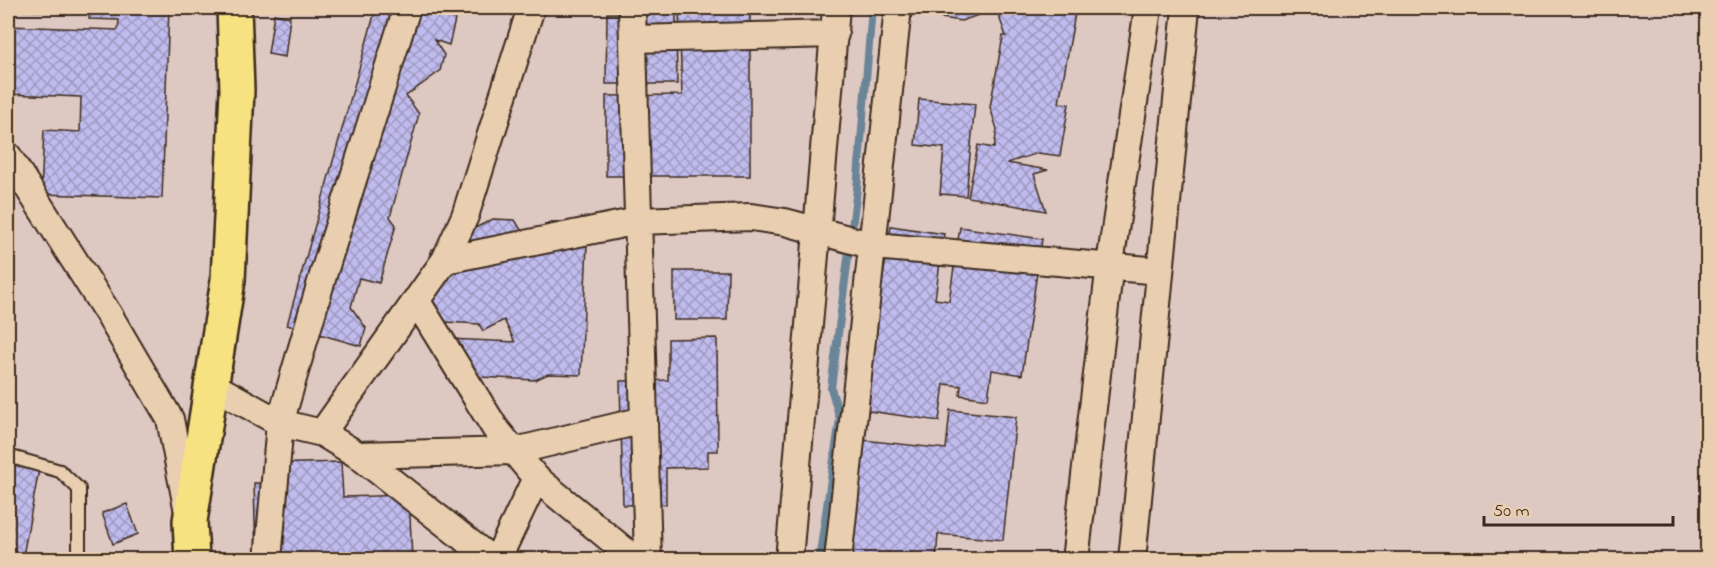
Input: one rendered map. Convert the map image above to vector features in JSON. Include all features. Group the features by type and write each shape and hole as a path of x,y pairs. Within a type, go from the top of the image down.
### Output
{"main road":[{"path":"192,560 190,521 228,280 234,192 237,90 234,8"}],"street":[{"path":"268,560 280,423 324,272 407,8"},
{"path":"322,433 445,260 465,216 531,8"},
{"path":"632,8 648,560"},
{"path":"789,560 837,8"},
{"path":"838,560 874,246 898,8"},
{"path":"1075,560 1110,264 1148,8"},
{"path":"1132,560 1186,8"},
{"path":"634,39 835,34"},
{"path":"8,156 109,315 170,419 190,521"},
{"path":"445,260 638,221 751,218 819,230 874,246 1110,264 1160,271"},
{"path":"416,300 495,428 536,478 636,560"},
{"path":"212,385 280,423 322,433 358,455 478,555"},
{"path":"358,455 515,451 644,420"},
{"path":"497,560 536,478"}],"lane":[{"path":"8,456 60,471 79,489 79,560"}],"building":[{"path":"16,8 67,8 66,12 15,10"},
{"path":"90,8 169,8 162,198 41,194 44,130 80,132 81,97 8,94 8,26 118,30 119,20 89,19"},
{"path":"376,8 446,8 455,20 449,45 434,40 444,55 440,71 406,96 419,114 390,217 396,225 379,283 359,278 351,307 366,328 361,346 287,325"},
{"path":"750,8 750,176 606,176 606,96 682,95 679,9"},
{"path":"939,8 992,8 991,11 961,21 942,18"},
{"path":"996,8 1076,8 1059,103 1069,104 1060,156 1038,153 1007,163 1048,170 1034,174 1046,211 968,197 978,145 994,148 997,129 990,107 1003,36 1006,36"},
{"path":"607,13 676,14 677,84 606,84"},
{"path":"274,14 290,17 285,57 268,54"},
{"path":"919,99 975,104 966,196 940,194 944,148 915,145"},
{"path":"493,219 515,220 521,230 534,231 551,222 588,223 581,375 548,374 535,380 460,376 449,339 515,342 504,320 483,331 479,324 429,321 431,250"},
{"path":"891,226 944,234 935,299 949,301 960,227 1042,239 1022,375 992,370 988,399 960,395 961,386 944,384 939,421 862,410"},
{"path":"674,271 728,271 727,320 674,320"},
{"path":"717,338 718,451 708,451 708,467 666,468 666,504 623,505 620,381 668,380 668,339"},
{"path":"950,410 1016,417 1003,540 938,534 936,560 833,560 854,439 946,449"},
{"path":"8,458 40,464 23,556 8,553"},
{"path":"341,462 343,497 409,495 412,560 256,560 254,483 267,483 267,464"},
{"path":"127,504 138,534 113,544 102,513"}],"waterway":[{"path":"819,560 840,419 831,388 857,189 872,8"}]}
